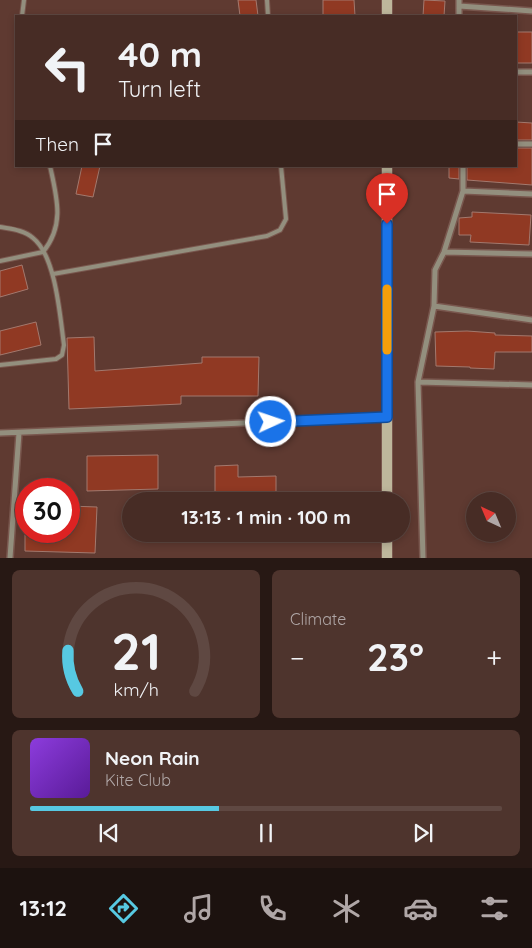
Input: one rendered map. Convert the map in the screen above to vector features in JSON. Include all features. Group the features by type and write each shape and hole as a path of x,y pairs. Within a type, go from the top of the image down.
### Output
{"main road":[{"path":"387,0 387,15"},
{"path":"387,167 387,492"},
{"path":"387,542 387,558"}],"street":[{"path":"459,3 532,11"},
{"path":"517,72 532,72"},
{"path":"517,144 532,144"},
{"path":"423,558 418,382 434,306 435,270 444,252 463,191 463,167"},
{"path":"463,191 532,194"},
{"path":"444,252 532,254"},
{"path":"434,306 532,320"},
{"path":"418,382 532,385"},
{"path":"0,433 387,417"},
{"path":"10,558 19,433"}],"lane":[{"path":"22,15 24,0"},
{"path":"267,0 268,15"},
{"path":"0,261 43,252 51,243 56,230 58,213 50,167"},
{"path":"53,274 267,236 280,230 286,219 281,167"},
{"path":"0,226 22,232 34,238 43,252 53,274 64,345 62,354 56,359 0,365"}],"building":[{"path":"238,0 256,0 258,15 240,15"},
{"path":"323,0 354,0 355,15 323,15"},
{"path":"424,0 445,1 444,15 423,15"},
{"path":"517,32 532,32 532,63 517,63"},
{"path":"517,122 532,123 532,140 517,140"},
{"path":"517,148 532,148 532,185 467,180 467,167 517,167"},
{"path":"82,167 100,167 93,197 76,194"},
{"path":"449,167 459,167 459,179 449,178"},
{"path":"472,212 531,215 529,245 470,242 471,235 459,235 459,218 472,217"},
{"path":"22,265 28,289 0,297 0,271"},
{"path":"36,322 41,345 0,355 0,331"},
{"path":"467,331 495,333 495,335 532,336 532,352 495,352 494,369 436,366 435,332"},
{"path":"94,337 95,371 202,363 202,357 259,357 258,396 181,396 181,404 69,409 67,338"},
{"path":"158,455 158,489 87,491 87,456"},
{"path":"238,465 238,477 276,476 276,492 215,492 215,466"},
{"path":"80,506 97,507 95,553 25,551 25,543 80,543"}],"slow traffic":[{"path":"387,289 387,350"}],"route":[{"path":"271,422 387,417 387,224"}]}
